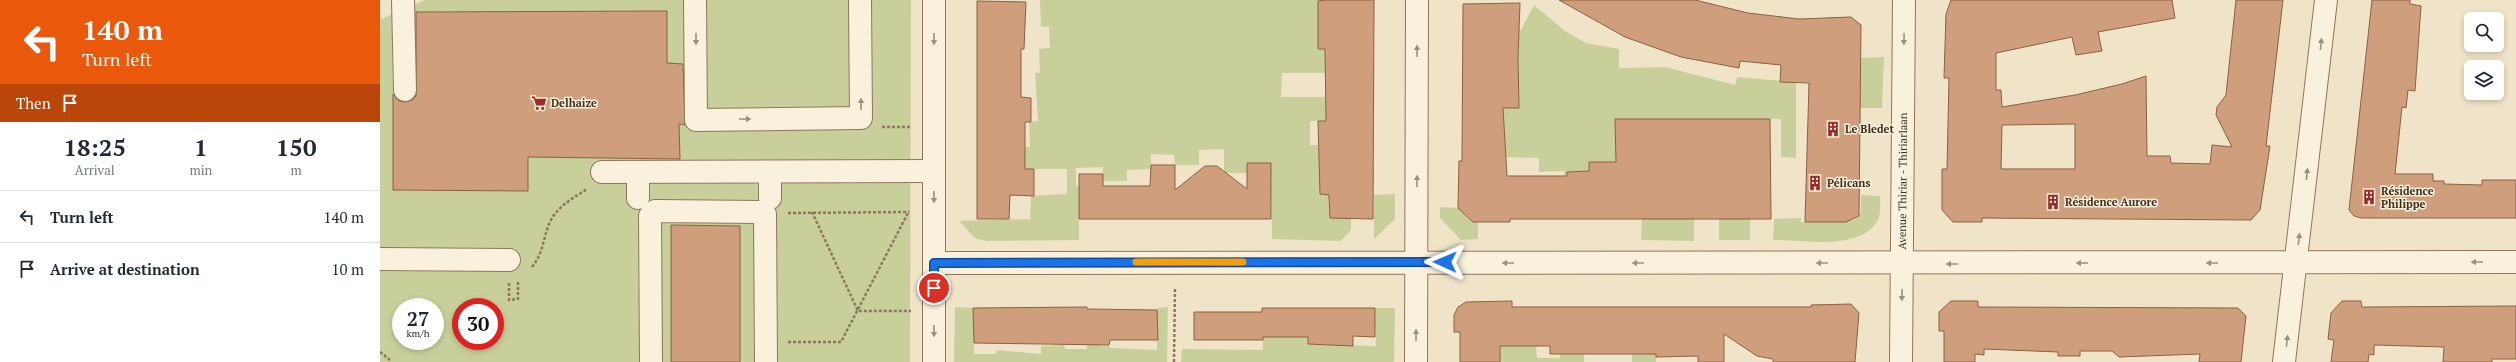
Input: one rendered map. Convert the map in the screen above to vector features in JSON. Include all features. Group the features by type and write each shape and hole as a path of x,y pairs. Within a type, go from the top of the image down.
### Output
{"street":[{"path":"403,0 405,90"},
{"path":"695,0 696,120 861,118 860,0"},
{"path":"934,0 934,362"},
{"path":"1416,362 1417,0"},
{"name":"Avenue Thiriar - Thiriarlaan","path":"1901,362 1904,0"},
{"path":"2284,362 2326,0"},
{"path":"602,172 934,171"},
{"path":"638,172 638,198"},
{"path":"770,172 770,198"},
{"path":"650,362 650,216 655,211 761,212 765,214 766,362"},
{"path":"380,259 517,265"},
{"path":"934,263 2516,262"}],"path":[{"path":"880,127 914,127"},
{"path":"517,265 537,261 553,217 564,204 587,189 602,172"},
{"path":"805,342 841,342 911,206"},
{"path":"805,212 909,212"},
{"path":"812,212 858,311"},
{"path":"1174,362 1175,281"},
{"path":"858,311 911,312"},
{"path":"380,352 389,359 389,362"}],"green space":[{"path":"425,0 911,0 910,362 380,362 380,20 392,14 393,94 414,94 415,4"},
{"path":"1040,0 1325,0 1318,1 1318,49 1334,49 1326,73 1282,73 1281,97 1326,97 1331,121 1310,121 1310,145 1337,145 1320,194 1329,195 1351,218 1351,230 1341,241 1272,239 1271,163 1247,163 1247,173 1224,173 1224,149 1199,150 1199,165 1175,165 1174,155 1151,154 1151,169 1127,170 1127,181 1103,181 1103,167 1076,168 1076,186 1079,187 1079,240 987,241 975,238 959,221 1030,219 1031,196 1067,194 1067,169 1015,169 1014,147 1030,147 1029,122 1038,121 1035,73 1040,73 1039,49 1050,48 1049,27 1041,26"},
{"path":"1534,5 1565,31 1586,43 1619,49 1619,68 1665,67 1735,85 1737,77 1796,82 1796,158 1781,157 1781,119 1694,120 1694,241 1641,240 1642,219 1616,162 1589,171 1567,172 1567,183 1564,183 1564,171 1539,172 1539,158 1500,157 1505,135 1503,108 1519,108 1518,31 1521,30"},
{"path":"1884,57 1882,108 1859,108 1860,58"},
{"path":"1395,194 1395,219 1374,239 1374,195"},
{"path":"1861,195 1880,196 1880,212 1879,217 1872,228 1861,235 1847,240 1832,242 1773,240 1774,219 1801,218 1801,222 1854,220 1861,212"},
{"path":"1440,207 1458,208 1473,222 1478,222 1478,239 1461,240 1440,218"},
{"path":"1719,219 1750,219 1750,240 1719,240"},
{"path":"955,307 973,308 974,354 996,354 997,350 1041,354 1041,346 1064,345 1065,349 1087,349 1087,341 1100,340 1100,346 1109,346 1110,348 1157,350 1157,308 1168,307 1167,362 954,362"},
{"path":"1375,308 1395,308 1394,362 1181,362 1182,349 1263,350 1263,337 1308,337 1308,344 1376,346"},
{"path":"1497,335 1514,346 1536,346 1537,358 1560,358 1560,348 1584,348 1584,362 1500,362"},
{"path":"1632,346 1656,346 1656,362 1632,362"}],"building":[{"path":"1374,0 1373,219 1330,218 1329,195 1320,194 1318,121 1326,121 1325,49 1318,49 1318,1"},
{"path":"1559,0 1695,0 1748,13 1799,19 1851,17 1861,25 1859,216 1846,222 1805,222 1809,83 1780,82 1781,65 1740,61 1739,68 1681,57 1625,37"},
{"path":"1951,0 2172,0 2175,18 2098,32 2102,51 2076,55 2072,37 1996,53 1996,90 2001,90 2002,107 2075,95 2122,84 2146,76 2147,156 2170,156 2171,163 2210,164 2212,145 2232,147 2216,115 2217,107 2226,95 2236,0 2283,0 2266,146 2270,146 2260,210 2251,220 1982,218 1982,222 1953,222 1942,210 1942,169 1947,169 1949,78 1944,78 1946,14","holes":["2075,124 2075,169 2001,169 2002,125"]},
{"path":"2372,0 2410,0 2410,4 2421,6 2415,91 2408,90 2406,108 2402,107 2395,174 2433,174 2433,181 2444,181 2444,184 2482,185 2482,180 2516,180 2516,218 2361,218 2354,216 2349,210"},
{"path":"977,1 1026,2 1024,49 1021,49 1021,97 1031,98 1031,122 1025,122 1025,169 1034,169 1034,196 1010,195 1009,219 977,219"},
{"path":"1520,3 1518,57 1519,108 1503,108 1507,176 1567,176 1567,172 1589,171 1589,162 1616,162 1615,119 1770,119 1771,219 1510,219 1510,222 1473,222 1458,208 1459,161 1462,161 1463,4"},
{"name":"Delhaize","path":"667,11 667,63 683,64 685,125 679,124 680,159 528,157 528,191 393,190 393,94 399,101 405,102 412,100 416,96 416,12"},
{"path":"1247,163 1271,163 1271,219 1079,219 1079,174 1103,174 1103,186 1150,186 1151,165 1175,165 1175,190 1205,166 1217,166 1247,189"},
{"path":"671,225 740,226 740,362 671,362"},
{"path":"1512,301 1512,307 1811,307 1811,305 1851,304 1859,313 1855,362 1773,362 1773,359 1757,356 1724,334 1724,362 1698,362 1698,356 1656,357 1656,354 1550,354 1550,346 1500,346 1500,362 1460,362 1460,332 1454,332 1454,315 1458,307 1466,302"},
{"path":"1951,301 1978,301 1978,307 2238,308 2246,316 2241,362 2199,362 2200,354 2119,357 2112,351 2080,351 2080,356 2058,356 2058,352 1984,349 1984,355 1975,354 1975,362 1944,362 1944,331 1939,331 1939,312"},
{"path":"2342,301 2361,301 2362,307 2516,306 2516,359 2492,359 2492,362 2443,362 2444,347 2374,345 2374,355 2369,354 2368,362 2331,362 2334,340 2328,339 2331,313"},
{"path":"1087,307 1087,309 1157,310 1158,340 1110,340 1109,345 974,343 973,308"},
{"path":"1262,308 1375,308 1375,337 1353,336 1353,346 1308,344 1308,337 1263,337 1263,340 1194,340 1194,312 1262,312"}],"slow traffic":[{"path":"1136,262 1243,262"}],"place":[{"name":"Delhaize","path":"539,103"},
{"name":"Le Bledet","path":"1833,129"},
{"name":"Pélicans","path":"1815,183"},
{"name":"Résidence Philippe","path":"2369,197"},
{"name":"Résidence Aurore","path":"2053,202"}],"route":[{"path":"934,288 934,263 1445,262"}]}
